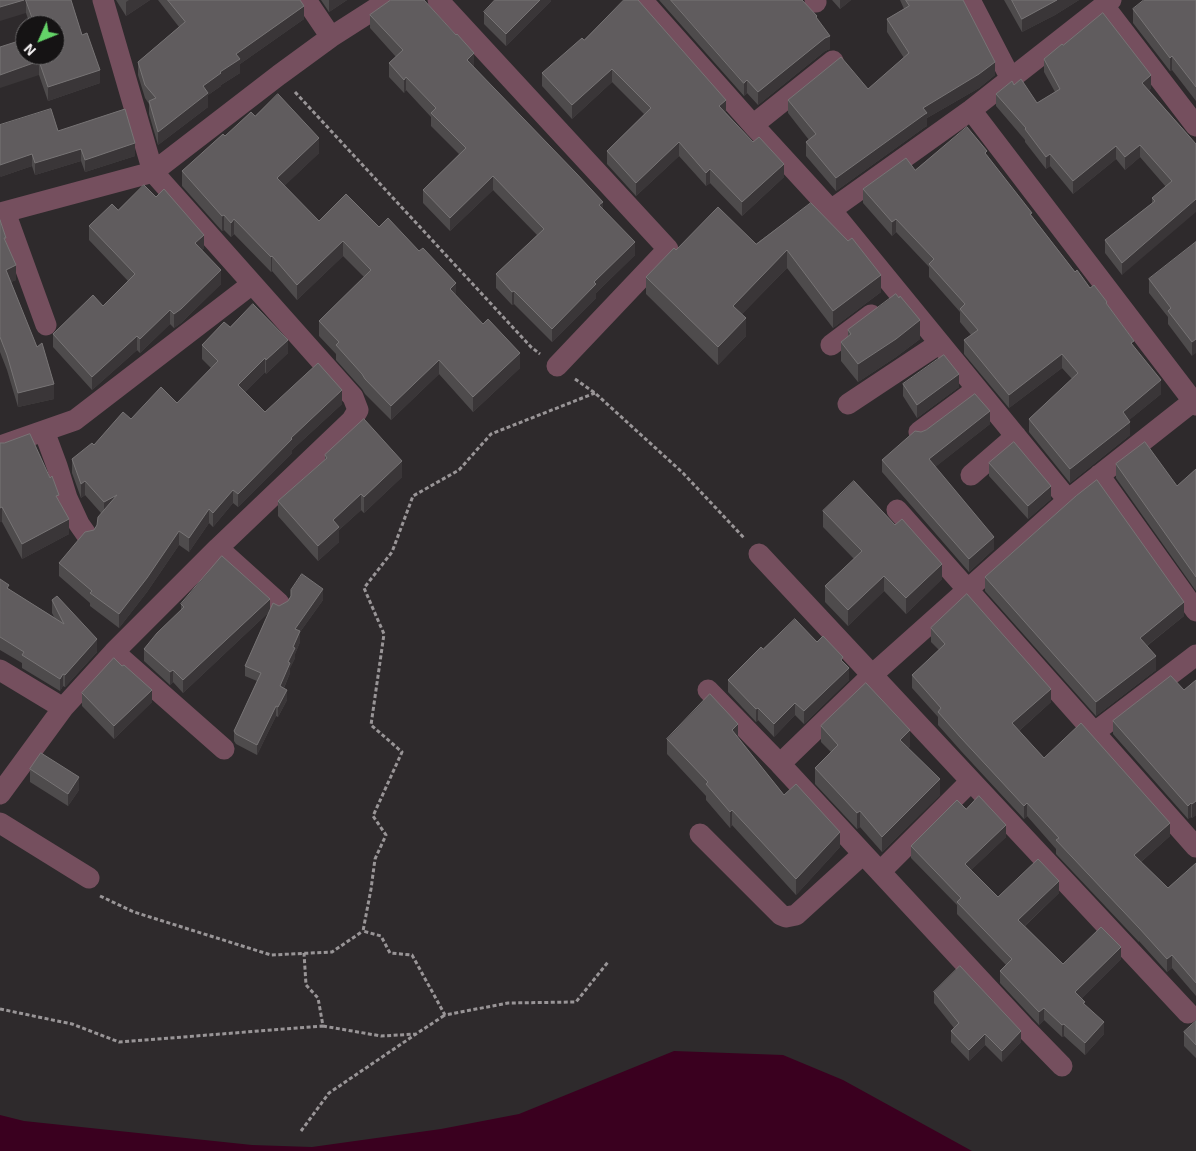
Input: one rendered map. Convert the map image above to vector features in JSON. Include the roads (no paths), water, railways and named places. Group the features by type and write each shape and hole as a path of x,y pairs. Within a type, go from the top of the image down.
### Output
{"street":[{"path":"0,794 63,708 114,652 218,548 352,420 358,410 353,397 153,172 103,0"},
{"path":"306,0 331,37"},
{"path":"46,325 2,212 153,172 331,37 389,0"},
{"path":"438,0 668,249 557,366"},
{"path":"642,0 831,210 1068,500"},
{"path":"970,0 1011,79"},
{"path":"831,210 971,110 1107,3 1196,126"},
{"path":"753,125 832,61"},
{"path":"780,764 872,675 1068,500 1195,402 971,110"},
{"path":"0,446 74,420 252,284"},
{"path":"831,345 900,294"},
{"path":"848,404 940,343"},
{"path":"919,432 977,389"},
{"path":"44,431 67,498 79,524 86,534"},
{"path":"971,475 1016,436"},
{"path":"1100,475 1196,610"},
{"path":"897,510 1096,732 1196,847"},
{"path":"218,548 279,603"},
{"path":"759,554 1188,1012"},
{"path":"114,652 224,749"},
{"path":"1096,732 1196,655"},
{"path":"0,670 63,708"},
{"path":"708,690 780,764 1062,1066"},
{"path":"880,872 972,781"},
{"path":"0,823 94,886"},
{"path":"700,834 781,915 786,917 796,915 863,854"}]}
